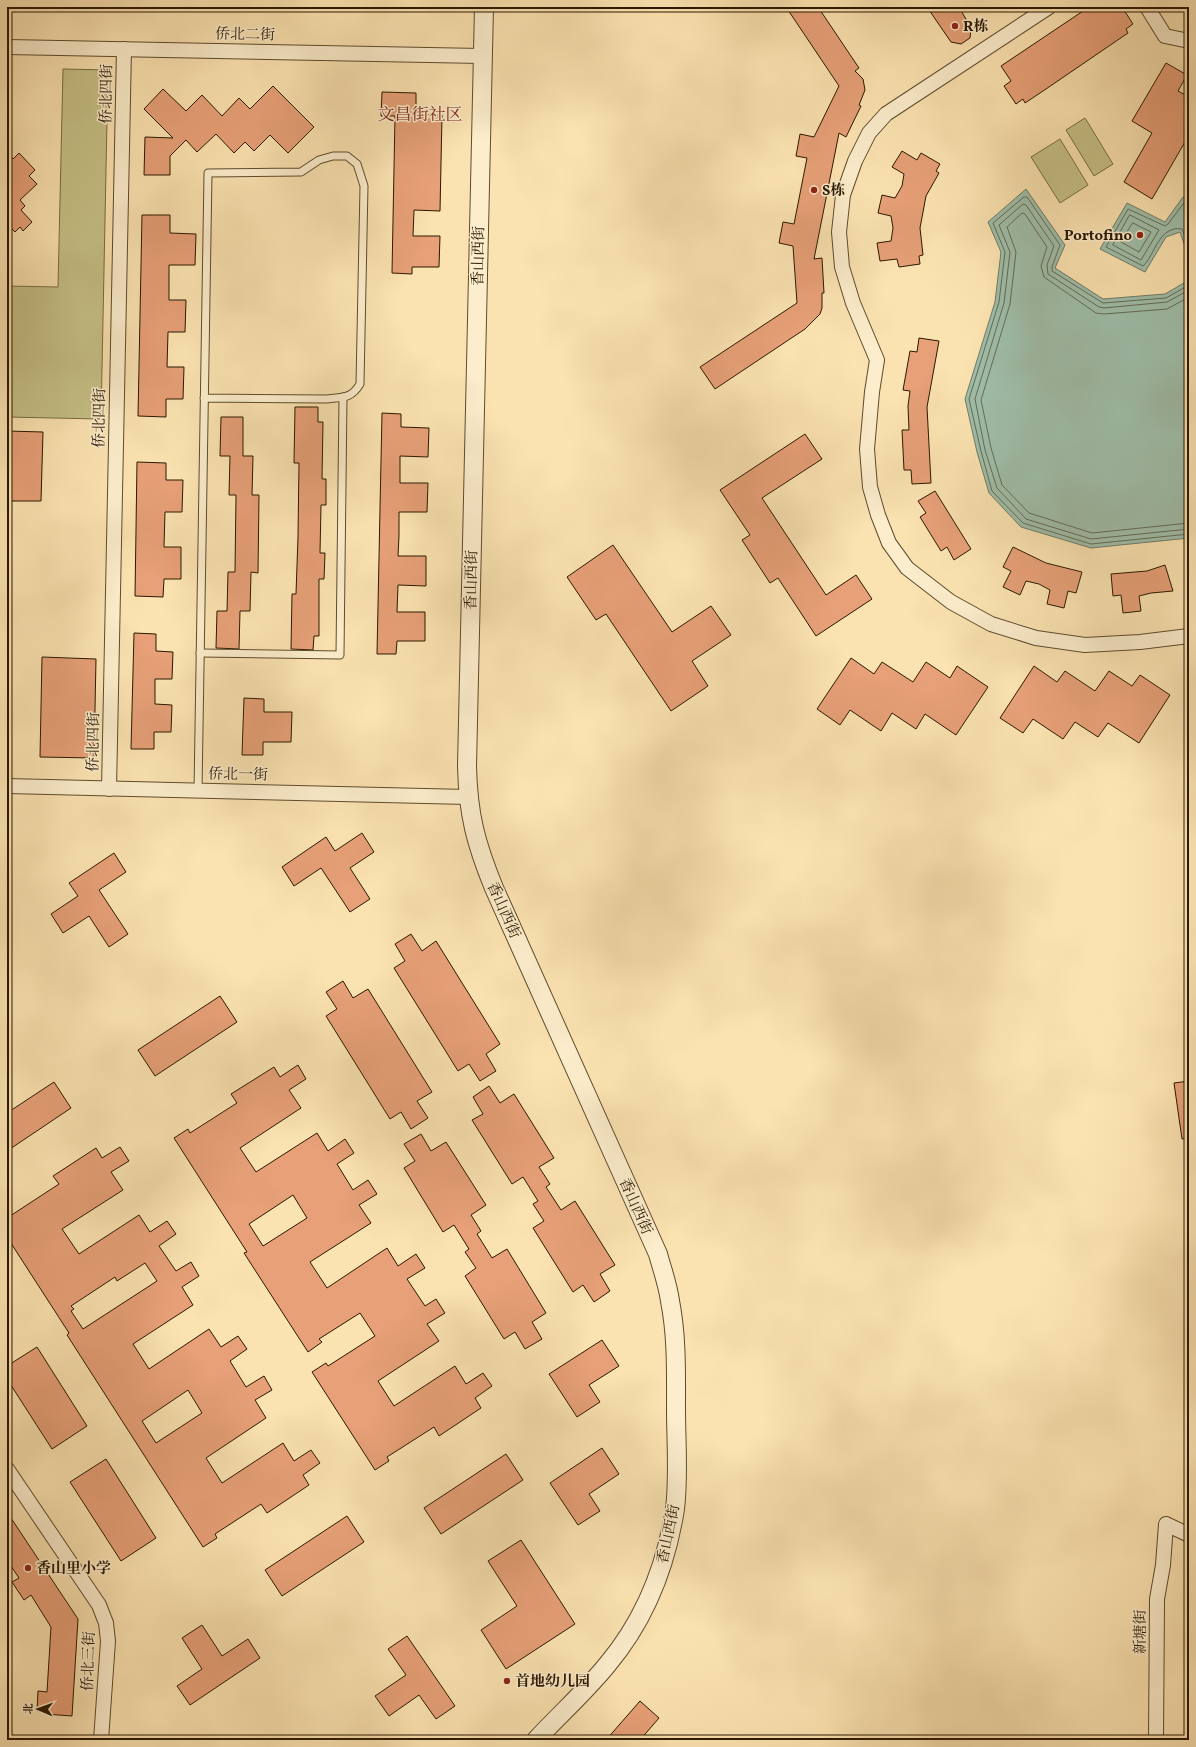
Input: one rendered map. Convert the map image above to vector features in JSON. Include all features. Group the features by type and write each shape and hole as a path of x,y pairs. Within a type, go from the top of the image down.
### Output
{"street":[{"name":"香山西街","path":"484,7 467,758 468,797 477,841 494,888 658,1254 670,1300 674,1324 677,1479 675,1508 662,1565 652,1592 624,1643 606,1666 536,1740"},
{"path":"1049,7 886,114 869,133 855,161 843,195 839,232 842,267 853,303 877,360 867,449 870,487 878,515 889,543 907,568 951,602 991,624 1036,638 1085,645 1140,642 1189,636"},
{"path":"1147,7 1164,36 1189,41"},
{"name":"侨北二街","path":"7,47 482,56"},
{"name":"侨北四街","path":"109,789 124,49"},
{"name":"侨北一街","path":"7,786 468,797"},
{"name":"侨北三街","path":"7,1468 99,1605 103,1614 108,1641 101,1740"},
{"name":"新塘街","path":"1156,1740 1157,1599 1164,1565 1166,1524 1189,1535"}],"lane":[{"path":"198,790 204,398 208,174 301,172 319,160 333,156 347,156 357,164 364,186 360,384 355,393 343,397 326,399 204,398"},
{"path":"200,653 340,655 343,397"}],"shaded area":[{"path":"63,69 108,70 101,419 7,417 7,286 58,287"},
{"path":"1085,118 1113,164 1094,176 1066,130"},
{"path":"1060,139 1088,185 1060,203 1031,157"}],"water":[{"path":"1026,189 1065,245 1055,268 1103,299 1165,294 1189,280 1189,538 1091,548 1021,527 989,493 977,452 965,399 995,302 1001,252 988,222"},
{"name":"Portofino","path":"1183,197 1189,202 1189,258 1180,232 1166,237 1145,272 1100,249 1127,203 1165,222"}],"building":[{"name":"S栋","path":"786,7 818,7 859,68 855,71 863,79 865,90 859,105 861,106 846,137 839,133 814,259 822,258 824,293 822,293 822,308 820,314 805,329 715,389 700,367 797,303 793,246 779,243 783,222 794,224 807,158 796,156 800,134 814,137 839,86"},
{"name":"R栋","path":"927,7 959,7 971,28 970,38 961,44 951,42"},
{"path":"1089,7 1122,7 1133,24 1126,29 1128,33 1025,103 1023,99 1016,104 1004,86 1011,81 1001,66"},
{"path":"1166,63 1187,75 1178,91 1189,97 1189,135 1152,199 1124,182 1152,133 1132,121"},
{"path":"273,86 314,127 288,153 270,135 254,151 245,142 234,153 216,134 197,152 186,140 170,156 170,175 144,175 145,137 173,138 144,109 163,89 186,111 202,95 222,116 239,98 250,109"},
{"path":"382,92 416,93 416,115 442,115 440,211 414,210 413,236 440,236 439,267 412,267 412,274 392,273 395,116 381,116"},
{"path":"902,151 917,160 921,153 940,164 936,171 939,173 926,196 920,228 923,255 919,256 920,264 899,267 897,259 880,261 877,243 891,241 893,228 891,216 878,213 882,195 895,198 902,186 904,174 892,167"},
{"path":"7,152 13,159 19,153 35,170 29,176 37,184 20,200 25,206 21,210 32,222 23,231 20,227 15,232 7,224"},
{"path":"142,215 170,215 170,233 196,234 195,265 169,265 169,300 186,300 185,332 168,332 167,367 184,367 183,399 166,399 166,417 138,416"},
{"path":"919,338 939,341 927,407 931,483 912,484 911,470 904,470 902,430 909,430 908,406 910,391 903,390 910,351 917,352"},
{"path":"295,407 318,407 318,422 323,422 322,479 326,479 326,505 321,505 320,553 325,553 324,579 319,579 319,636 314,636 313,650 291,649 292,594 296,594 298,537 299,463 294,463"},
{"path":"382,413 401,414 401,427 429,428 428,457 400,456 400,483 428,483 427,512 399,512 398,556 426,556 426,586 398,585 397,612 425,612 425,641 397,641 396,654 377,654"},
{"path":"221,417 243,417 243,456 253,456 252,495 259,495 258,573 251,572 250,611 240,611 239,649 216,648 217,611 227,611 228,572 235,572 236,495 229,495 230,456 220,456"},
{"path":"7,431 43,432 41,501 7,501"},
{"path":"805,434 822,459 762,498 826,595 856,575 872,599 816,636 778,578 770,583 742,540 750,535 720,490"},
{"path":"137,462 166,463 166,480 183,480 182,512 165,512 164,547 181,547 181,579 164,579 163,597 135,596"},
{"path":"935,491 971,549 954,560 947,547 941,551 920,517 926,513 918,501"},
{"path":"613,545 672,632 711,606 731,635 692,661 708,686 671,711 606,614 596,620 567,577"},
{"path":"1013,547 1046,563 1082,572 1076,593 1068,591 1064,608 1047,604 1050,590 1039,584 1026,581 1020,595 1003,587 1011,571 1003,567"},
{"path":"1165,565 1173,591 1151,593 1139,596 1141,611 1123,613 1121,595 1113,596 1111,574 1147,571"},
{"path":"134,633 156,634 156,651 173,652 172,679 155,679 155,704 172,705 171,732 154,732 154,749 131,749"},
{"path":"42,657 96,659 94,758 40,757"},
{"path":"851,658 874,674 882,662 913,682 926,662 950,678 957,666 988,687 956,735 925,714 916,729 892,713 881,731 850,710 840,725 817,709"},
{"path":"1034,666 1057,682 1065,671 1095,691 1109,671 1132,686 1140,675 1170,695 1139,743 1108,723 1098,737 1075,722 1063,739 1033,719 1023,733 1000,718"},
{"path":"244,698 264,699 264,712 292,712 291,742 263,742 263,755 242,755"},
{"path":"362,833 374,852 350,868 370,899 350,912 321,868 294,886 282,867 326,837 335,851"},
{"path":"114,853 126,872 99,890 128,934 109,947 89,916 63,933 51,914 78,896 69,883"},
{"path":"411,934 422,951 436,941 500,1044 486,1054 496,1071 480,1081 469,1064 458,1071 394,968 405,961 395,944"},
{"path":"343,981 353,998 368,989 432,1092 417,1101 428,1118 411,1129 401,1112 390,1119 326,1016 337,1009 326,992"},
{"path":"220,996 237,1022 155,1076 138,1050"},
{"path":"298,1065 306,1079 289,1090 301,1108 240,1148 256,1172 317,1133 328,1151 345,1139 354,1153 337,1164 353,1190 368,1180 377,1194 359,1205 371,1223 310,1262 327,1288 387,1248 398,1266 416,1254 425,1268 407,1279 425,1306 436,1299 445,1313 427,1324 439,1341 378,1381 394,1406 455,1366 466,1384 483,1373 492,1386 475,1398 481,1408 439,1436 434,1427 387,1457 389,1461 375,1470 312,1372 326,1363 328,1366 375,1336 360,1313 319,1339 322,1342 308,1352 244,1253 247,1252 174,1138 188,1129 190,1133 237,1103 231,1094 274,1067 280,1077","holes":["293,1195 307,1218 263,1246 249,1224"]},
{"path":"1189,1081 1189,1138 1182,1139 1174,1083"},
{"path":"54,1082 71,1108 7,1151 7,1113"},
{"path":"489,1086 500,1103 514,1094 554,1158 539,1167 550,1184 546,1187 561,1210 575,1201 615,1265 600,1274 610,1291 594,1302 583,1285 573,1292 533,1228 544,1221 533,1204 538,1201 523,1177 512,1184 472,1120 483,1114 473,1097"},
{"path":"421,1134 431,1151 446,1142 486,1205 471,1215 481,1231 477,1234 492,1258 507,1249 546,1313 532,1322 542,1339 525,1349 515,1332 504,1339 465,1276 476,1268 465,1252 469,1249 454,1225 443,1232 404,1168 415,1161 404,1144"},
{"path":"120,1147 129,1161 111,1172 123,1190 62,1229 79,1254 139,1215 150,1232 167,1221 176,1234 159,1246 176,1271 191,1262 199,1276 182,1287 193,1305 133,1344 149,1369 209,1329 221,1347 238,1336 247,1349 230,1361 246,1387 264,1376 272,1390 255,1400 266,1418 206,1458 222,1483 283,1443 294,1461 311,1450 320,1463 303,1475 309,1485 267,1513 261,1504 215,1534 217,1538 203,1547 67,1335 69,1333 7,1237 7,1218 59,1184 53,1176 96,1148 102,1158","holes":["145,1263 157,1281 83,1329 71,1311 74,1309 71,1306 115,1277 117,1281","188,1390 202,1413 156,1443 142,1421"]},
{"path":"602,1340 619,1366 589,1385 600,1402 577,1417 549,1374"},
{"path":"37,1347 87,1426 52,1449 7,1379 7,1366"},
{"path":"602,1448 619,1474 589,1494 600,1511 578,1525 550,1483"},
{"path":"506,1454 523,1480 441,1534 424,1508"},
{"path":"106,1459 156,1538 121,1561 70,1482"},
{"path":"7,1512 78,1619 72,1716 45,1714 46,1711 37,1711 38,1691 47,1692 51,1627 31,1595 24,1600 12,1582 19,1578 7,1560"},
{"path":"347,1516 364,1542 282,1596 265,1570"},
{"path":"521,1540 575,1624 506,1669 481,1630 517,1606 488,1561"},
{"path":"202,1625 222,1656 248,1639 260,1658 190,1705 177,1686 202,1669 182,1638"},
{"path":"407,1636 455,1706 436,1719 419,1695 389,1716 375,1696 406,1675 388,1649"},
{"path":"640,1701 659,1718 640,1740 606,1740"}],"place":[{"name":"R栋","path":"955,26"},
{"name":"S栋","path":"814,190"},
{"name":"Portofino","path":"1140,235"},
{"name":"香山里小学","path":"28,1568"},
{"name":"首地幼儿园","path":"507,1681"}],"district":[{"name":"文昌街社区","path":"420,114"}]}
